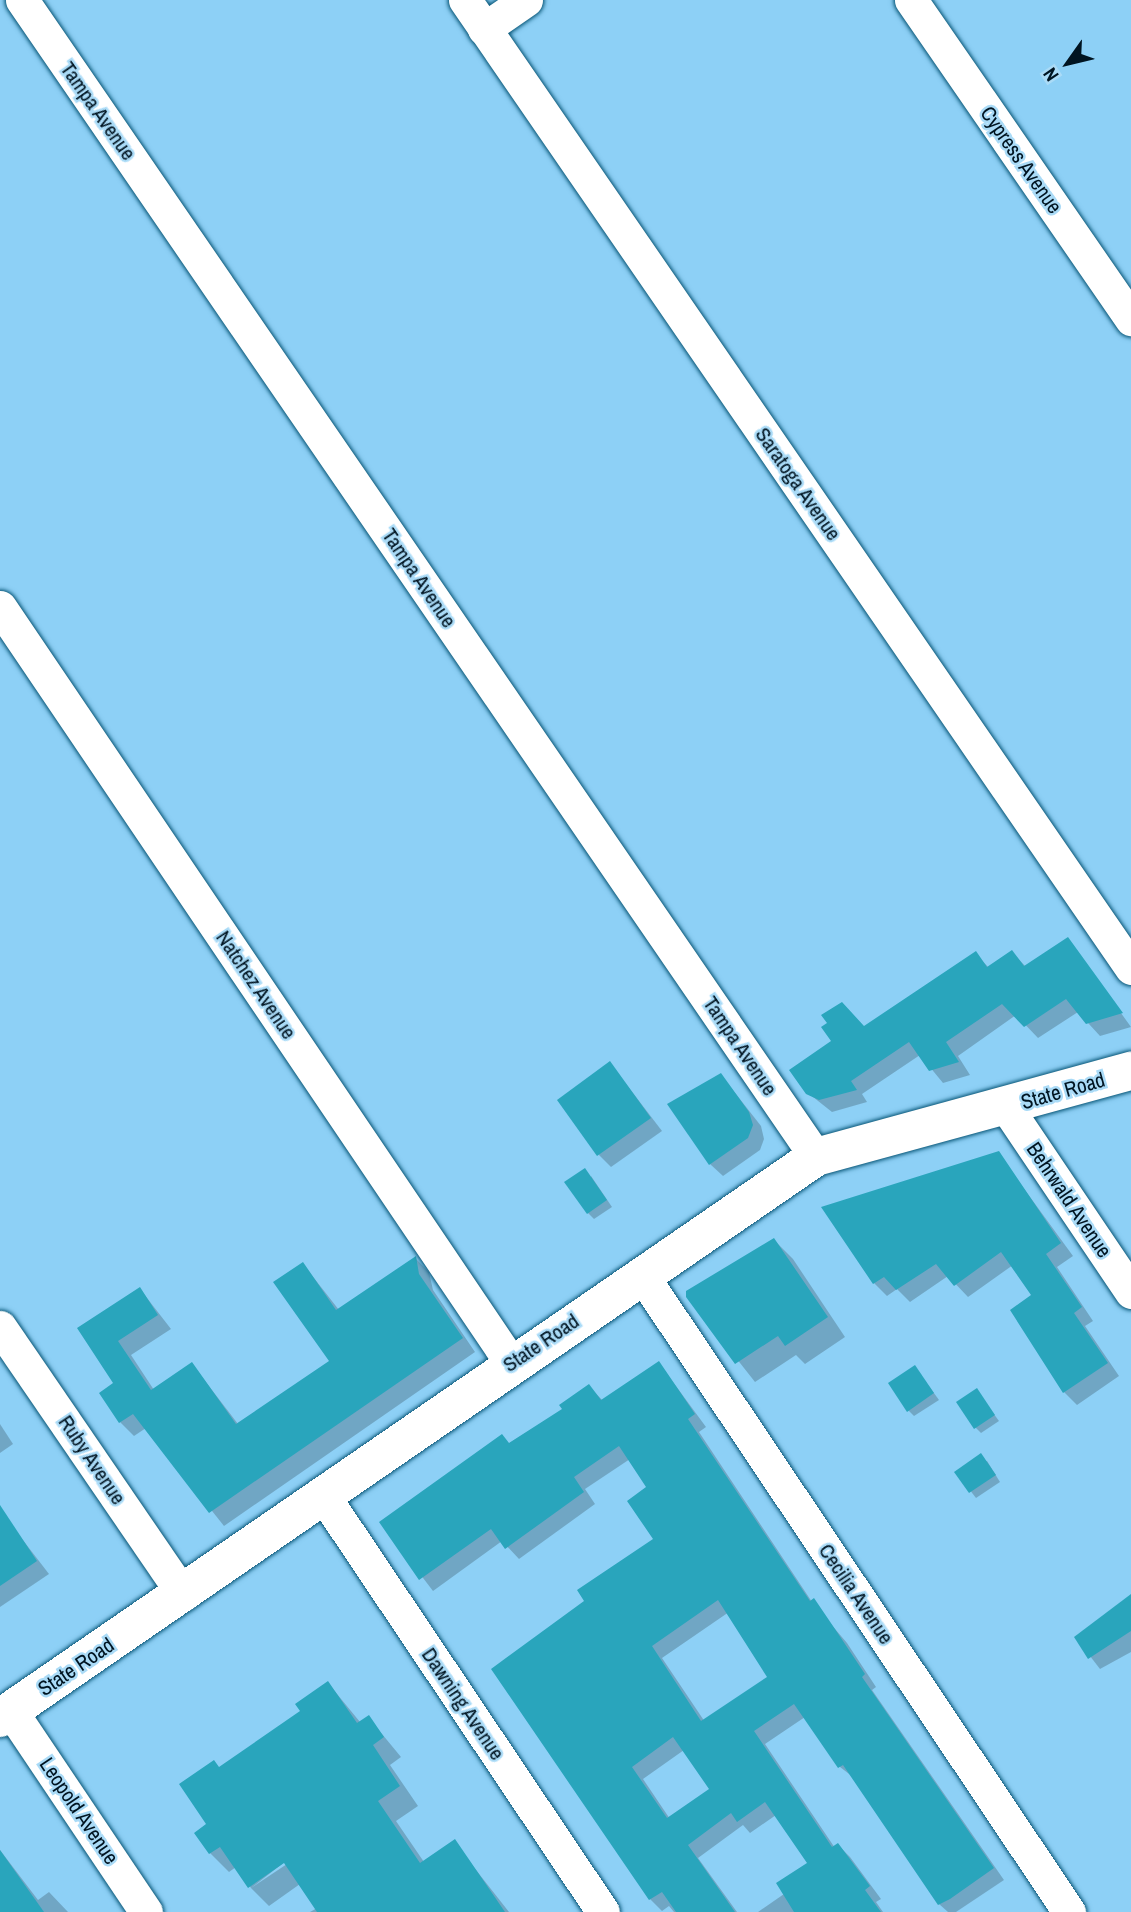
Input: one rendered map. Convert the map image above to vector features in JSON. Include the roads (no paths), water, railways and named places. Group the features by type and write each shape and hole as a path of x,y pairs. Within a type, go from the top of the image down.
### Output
{"main road":[{"name":"State Road","path":"5,1714 183,1594 511,1363 816,1157 1007,1108 1131,1071"}],"street":[{"name":"Tampa Avenue","path":"22,0 816,1157"},
{"name":"Saratoga Avenue","path":"465,0 1131,968"},
{"path":"484,29 526,0"},
{"name":"Cypress Avenue","path":"911,0 1131,319"},
{"name":"Natchez Avenue","path":"0,607 511,1363"},
{"name":"Behrwald Avenue","path":"1007,1108 1131,1292"},
{"name":"Cecilia Avenue","path":"642,1275 1069,1912"},
{"name":"Ruby Avenue","path":"0,1326 183,1594"},
{"name":"Dawning Avenue","path":"323,1495 603,1912"},
{"name":"Leopold Avenue","path":"5,1714 146,1912"}]}
